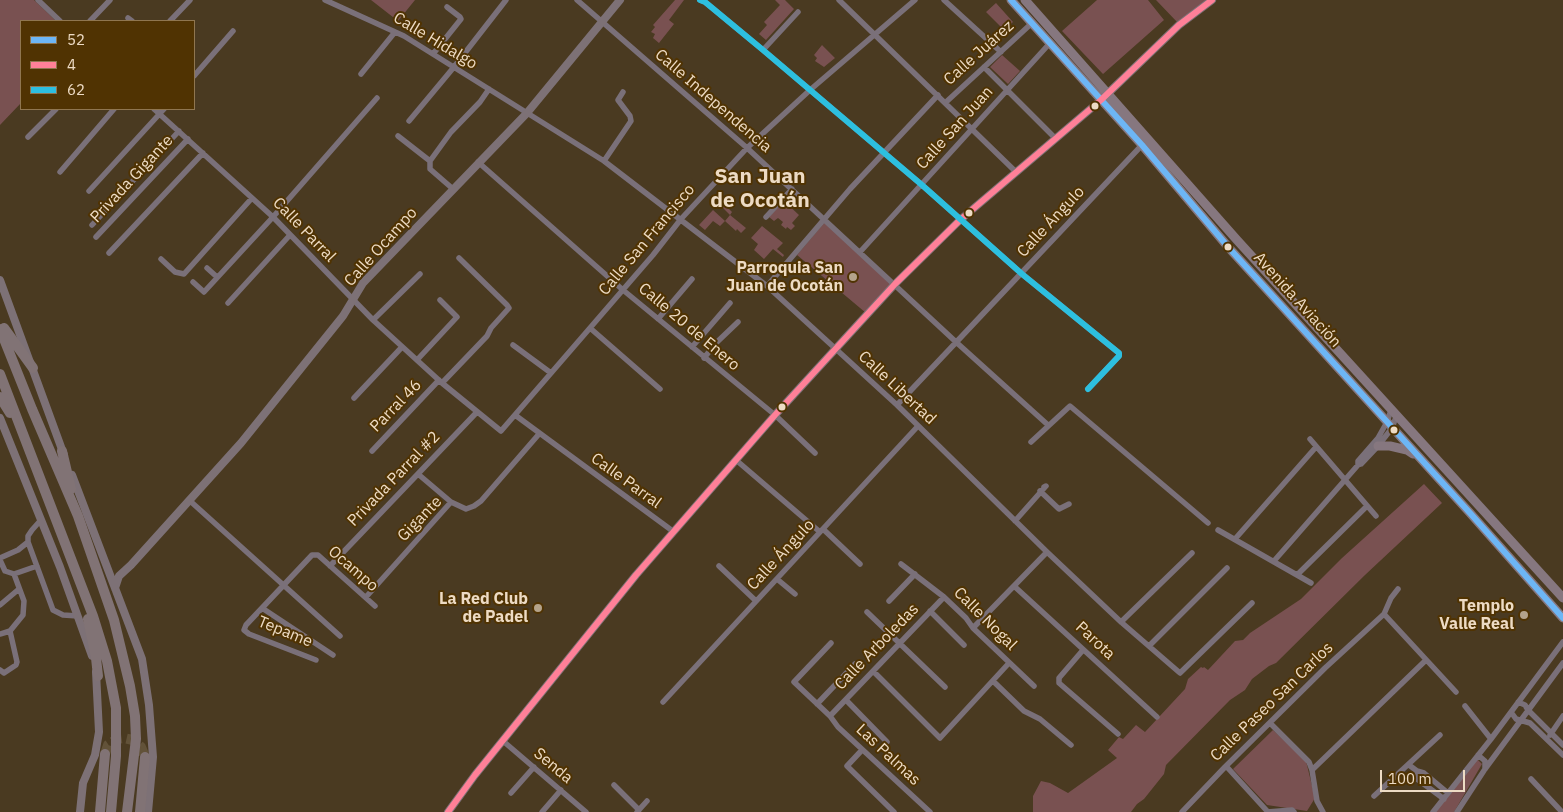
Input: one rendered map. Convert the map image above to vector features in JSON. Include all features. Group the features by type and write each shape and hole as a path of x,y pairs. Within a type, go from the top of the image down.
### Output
{"highway":[{"path":"0,323 33,368"},
{"path":"0,329 78,516 114,620 130,686 135,716 136,739 127,812"},
{"path":"0,374 100,637 112,683 116,708 116,744 111,812"},
{"path":"0,397 21,429"},
{"path":"62,450 78,516"},
{"path":"80,586 96,658 98,676"},
{"path":"100,812 105,754"},
{"path":"140,812 145,757"}],"main road":[{"name":"Calle Ocampo","path":"115,588 119,576 241,443 343,316 363,283 527,113 620,0"},
{"name":"Avenida Aviación","path":"1011,0 1142,145 1229,248 1563,618"},
{"name":"Avenida Aviación","path":"1025,0 1237,240 1563,598"},
{"path":"448,812 475,775 600,618 775,415 895,284 960,220 1101,100 1179,26 1212,0"},
{"path":"1229,248 1237,240"},
{"path":"0,280 62,450 142,659 154,756 148,812"},
{"path":"0,418 40,521 60,566 98,676 99,732 95,755 83,783 80,808 74,812"},
{"path":"1376,445 1407,450 1420,458"},
{"path":"107,568 119,571 131,565"}],"street":[{"path":"38,0 59,20"},
{"path":"44,6 49,0"},
{"path":"91,20 110,0"},
{"path":"171,20 190,0"},
{"name":"Calle Hidalgo","path":"325,0 395,32 527,113"},
{"path":"409,121 506,0"},
{"name":"Calle Independencia","path":"577,0 747,148 1048,425"},
{"path":"700,0 763,50 922,185 1022,274 1119,353 1119,356 1088,389"},
{"path":"839,0 1016,172"},
{"name":"Calle San Francisco","path":"501,431 653,255 681,219 747,148 810,90 915,0"},
{"path":"944,0 1001,52"},
{"path":"433,54 459,22 460,17 447,7"},
{"path":"763,50 798,12"},
{"name":"Calle Juárez","path":"945,103 1032,23"},
{"path":"195,75 233,31"},
{"path":"361,74 395,32"},
{"name":"Calle San Juan","path":"860,252 1050,44"},
{"path":"984,67 1056,139"},
{"path":"453,189 430,169 430,161 489,89"},
{"path":"604,161 631,121 630,116 618,100 622,92"},
{"name":"Calle Juárez","path":"767,286 883,153 938,95"},
{"path":"193,282 204,292 273,217 377,98"},
{"path":"28,137 55,110"},
{"path":"60,172 113,110"},
{"path":"89,191 162,111"},
{"name":"Calle Parral","path":"162,111 179,131 273,217 352,300 441,382 501,431"},
{"name":"Calle Libertad","path":"527,113 604,161 767,286 897,405 1014,521 1121,622 1180,673 1252,603"},
{"path":"92,225 179,131"},
{"path":"398,136 430,161"},
{"name":"Privada Gigante","path":"96,237 188,139"},
{"name":"Calle Ángulo","path":"897,405 1142,145"},
{"path":"109,253 203,153"},
{"name":"Calle 20 de Enero","path":"478,162 623,290 775,415 815,453"},
{"path":"766,217 792,189"},
{"path":"161,259 175,272 184,274 252,198"},
{"path":"228,303 290,235"},
{"name":"Parral 46","path":"372,451 487,336 491,328 508,308 459,258"},
{"path":"206,268 218,277"},
{"path":"374,320 420,274"},
{"path":"658,319 692,279"},
{"path":"417,360 457,317 440,300"},
{"path":"692,347 730,303"},
{"path":"704,358 716,343 738,322"},
{"path":"590,328 660,389"},
{"path":"513,345 551,373"},
{"path":"354,398 402,347"},
{"path":"1031,442 1066,407 1070,406 1208,523"},
{"name":"Privada Parral #2","path":"330,566 477,412"},
{"path":"1274,561 1345,479 1361,464 1390,425 1394,413"},
{"name":"Calle Parral","path":"515,415 674,532"},
{"name":"Calle Ángulo","path":"663,702 918,426"},
{"name":"Gigante","path":"366,597 452,502 466,508 474,506 481,501 539,434"},
{"path":"1310,439 1376,516"},
{"path":"1235,539 1316,447"},
{"path":"736,460 860,564"},
{"path":"418,474 452,502"},
{"path":"1014,521 1042,489 1059,509 1069,504"},
{"path":"188,500 340,636"},
{"path":"1298,574 1367,506"},
{"path":"40,521 28,536 28,542 53,610 63,615 78,616"},
{"path":"1218,530 1311,583"},
{"path":"28,542 18,550 0,559 2,573 14,574 37,566"},
{"path":"973,628 1047,552"},
{"path":"1121,622 1192,553"},
{"name":"Ocampo","path":"283,586 312,555 318,555 376,606"},
{"name":"Calle Nogal","path":"901,564 944,597 966,618 973,628 1034,686"},
{"path":"719,566 756,601"},
{"path":"1149,646 1228,568"},
{"path":"0,634 10,630 23,615 24,601 14,574"},
{"path":"889,601 915,574"},
{"path":"777,579 795,594"},
{"path":"283,586 262,608 333,655"},
{"name":"Parota","path":"1014,586 1157,717"},
{"name":"Calle Paseo San Carlos","path":"1182,812 1325,668 1384,614 1398,588"},
{"path":"0,604 19,589"},
{"name":"Calle Arboledas","path":"830,716 944,597"},
{"name":"Tepame","path":"262,608 246,625 244,630 249,634 316,660"},
{"path":"868,612 945,687"},
{"path":"930,612 964,645"},
{"path":"1384,614 1456,692"},
{"path":"0,670 4,673 13,669 17,662 10,630"},
{"path":"1433,812 1491,739 1563,642"},
{"name":"Las Palmas","path":"831,643 794,682 862,750 930,812"},
{"path":"1083,650 1059,678 1059,683 1118,734"},
{"path":"1456,812 1485,768 1562,665 1551,659"},
{"path":"1312,770 1426,660"},
{"path":"873,671 940,738 1009,663"},
{"path":"817,704 855,664"},
{"path":"993,681 1024,711 1040,719 1070,745"},
{"path":"846,700 887,742"},
{"path":"1518,702 1525,705 1563,755"},
{"path":"1465,706 1491,739"},
{"path":"1511,712 1516,719 1522,719 1530,723 1563,745"},
{"path":"1549,736 1563,716"},
{"path":"1270,723 1309,762 1317,801 1323,812"},
{"path":"1374,796 1440,735"},
{"name":"Senda","path":"503,741 586,812"},
{"path":"862,750 847,766 894,812"},
{"path":"1478,756 1485,761 1485,768"},
{"path":"1409,765 1417,771 1424,773 1448,793"},
{"path":"1226,766 1267,812 1292,810 1294,812"},
{"path":"511,793 534,767"},
{"path":"1417,771 1418,778 1444,799"},
{"path":"1531,779 1558,810"},
{"path":"614,785 638,811 646,801"},
{"path":"542,812 561,790"}],"shaded area":[{"path":"0,0 34,0 55,20 20,20 20,104 0,125"},
{"path":"371,0 415,0 398,21"},
{"path":"675,0 684,0 669,20 674,24 659,43 653,38 655,34 651,32 655,27 653,25"},
{"path":"775,0 785,0 794,9 766,40 759,34 767,25 764,22 780,5"},
{"path":"1097,0 1148,0 1164,20 1103,74 1062,31"},
{"path":"1156,0 1208,0 1178,23"},
{"path":"996,3 1013,22 1004,30 986,12"},
{"path":"822,45 835,58 824,67 815,61 817,58 814,55"},
{"path":"1002,55 1020,71 1008,84 990,67"},
{"path":"714,194 732,212 730,215 712,197"},
{"path":"784,201 799,215 792,223 795,226 791,230 781,225 783,222 778,218 774,221 769,217"},
{"path":"713,210 725,221 720,226 713,221 705,230 699,225"},
{"path":"730,215 746,228 741,233 725,221"},
{"path":"825,222 892,285 866,313 797,255"},
{"path":"762,226 783,243 777,249 784,255 783,257 773,249 764,259 754,250 758,244 751,238"},
{"path":"1424,484 1442,503 1365,575 1276,663 1252,679 1245,690 1230,700 1166,765 1164,774 1131,812 1033,812 1033,796 1041,781 1050,783 1068,793 1117,758 1108,750 1119,737 1123,739 1136,725 1145,732 1185,689 1188,679 1201,667 1208,670 1235,641 1243,640 1250,633 1301,599 1342,558"},
{"path":"1273,730 1306,761 1315,798 1307,811 1267,805 1233,769"},
{"path":"1477,759 1482,764 1454,812 1435,812"}],"tunnel":[{"path":"105,754 108,745 117,739 124,738 133,740 141,747 145,757"}],"transit line":[{"name":"62","path":"700,0 705,2 763,50 922,185 1022,274 1119,353 1119,356 1088,389"},
{"name":"52","path":"1011,0 1142,145 1229,248 1563,618"},
{"name":"4","path":"448,812 475,775 636,575 775,415 895,284 960,220 1101,100 1179,25 1212,0"}],"place":[{"name":"Parroquia San Juan de Ocotán","path":"853,277"},
{"name":"La Red Club de Padel","path":"538,608"},
{"name":"Templo Valle Real","path":"1524,615"}],"district":[{"name":"San Juan de Ocotán","path":"760,189"}]}
